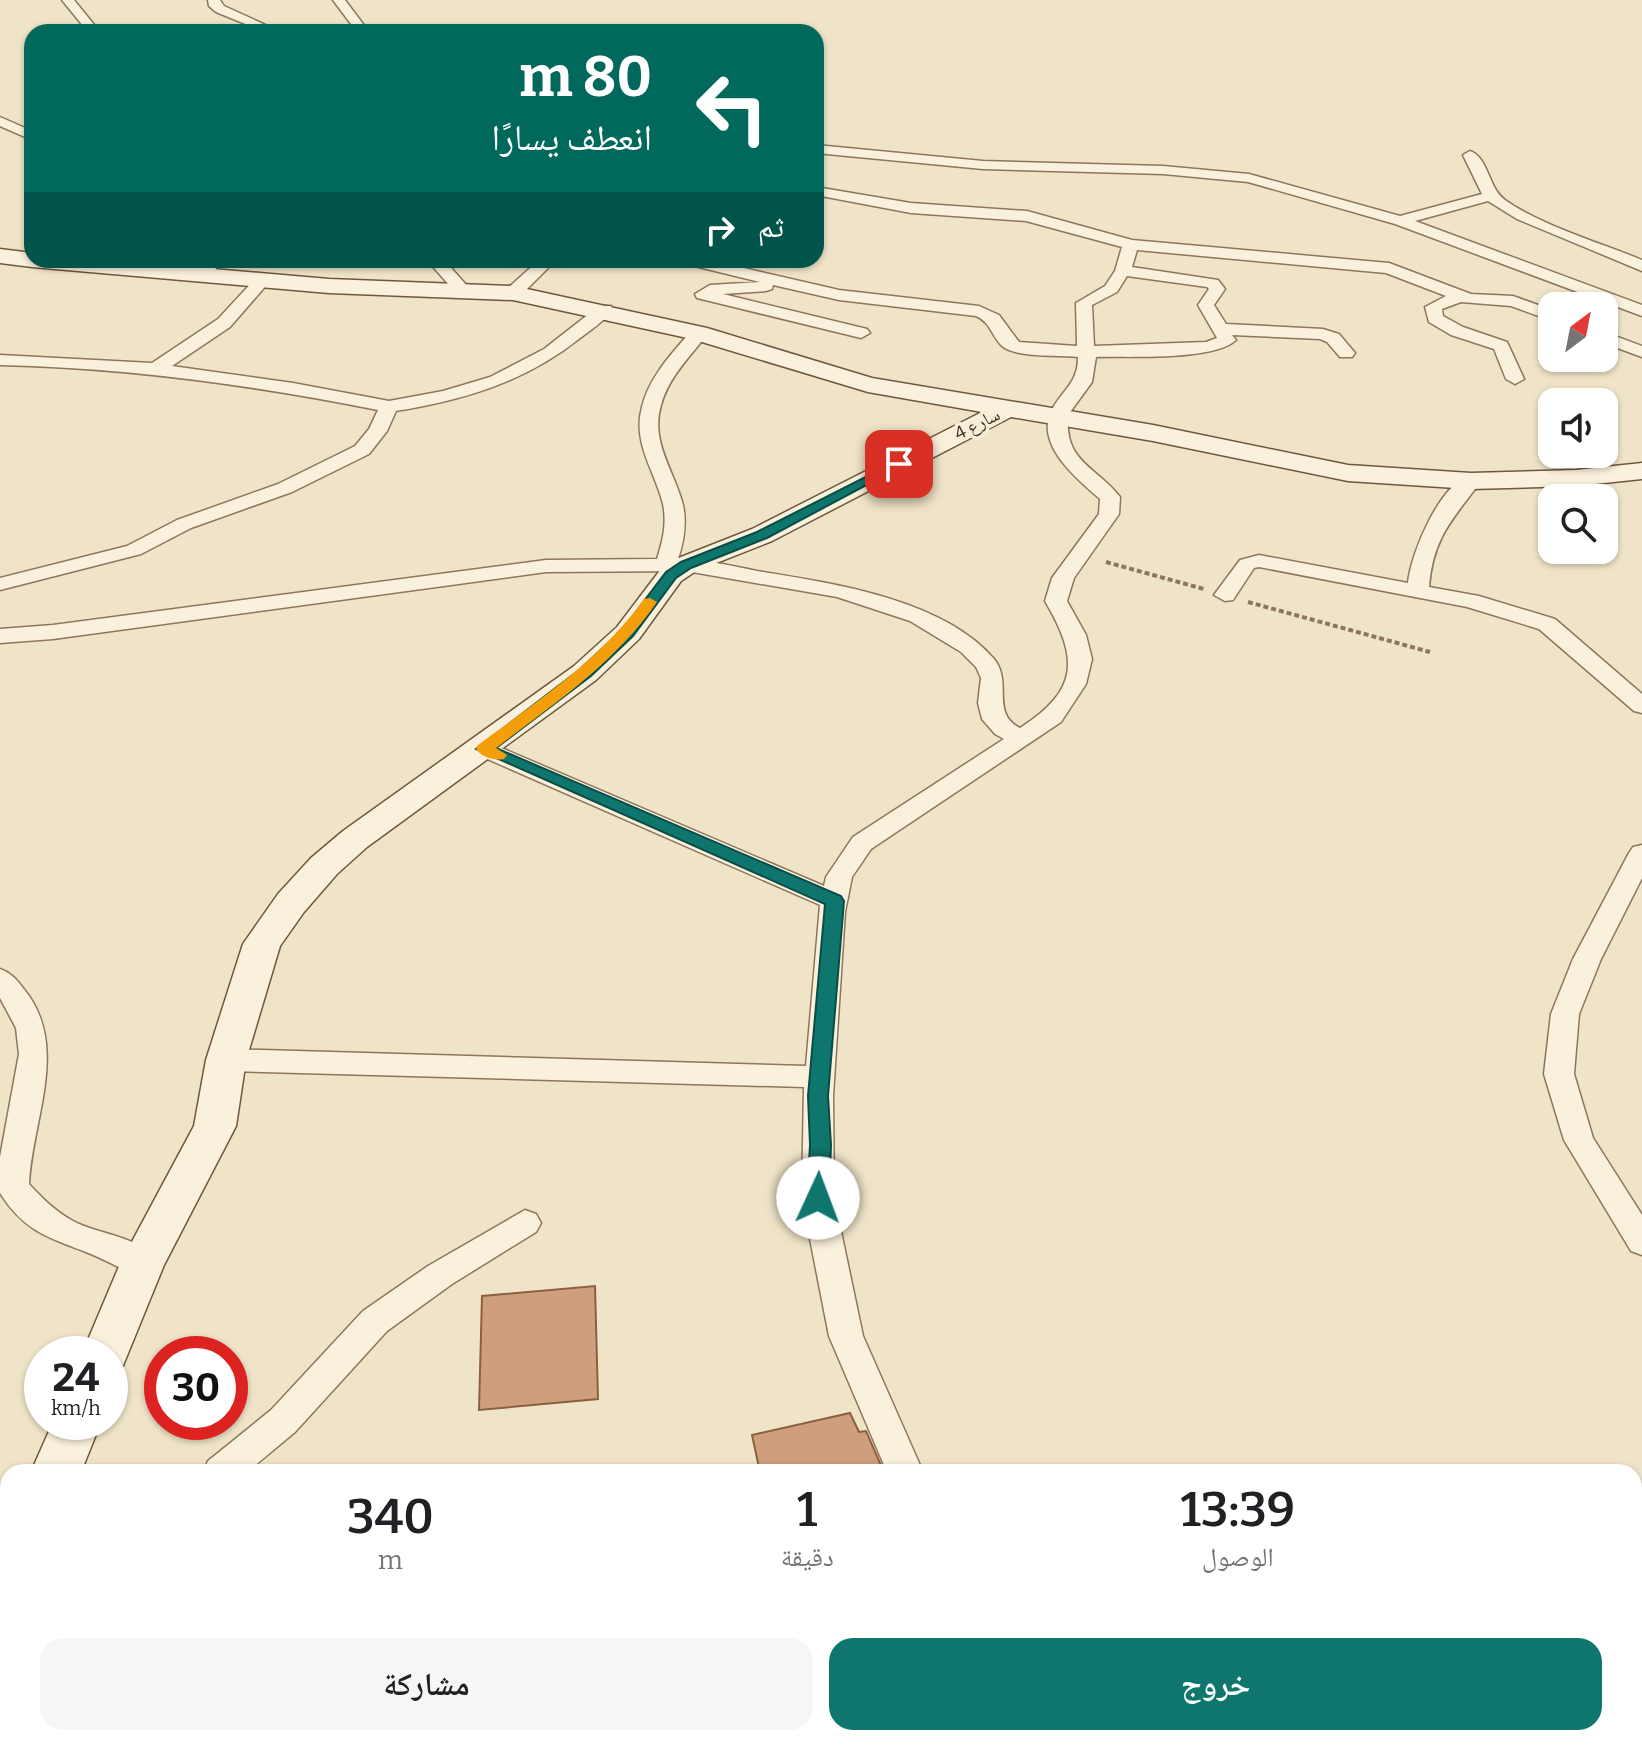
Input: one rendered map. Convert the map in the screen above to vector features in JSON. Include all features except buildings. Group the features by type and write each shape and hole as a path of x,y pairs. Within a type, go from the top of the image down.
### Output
{"main road":[{"path":"0,256 24,259"},
{"path":"208,268 262,281 513,293 605,310 699,333 868,385 1153,433 1317,469 1393,478 1471,481 1576,478 1642,471"},
{"name":"سارع 4","path":"676,565 762,535 1009,408"},
{"path":"112,1336 142,1264 215,1126 226,1060 262,944 291,903 324,866 355,839 484,749 585,673 628,633 676,565"},
{"path":"59,1464 69,1440"}],"street":[{"path":"68,0 88,24"},
{"path":"214,0 215,6 220,9 256,24"},
{"path":"339,0 357,24"},
{"path":"0,121 24,132"},
{"path":"824,150 983,165 1163,170 1249,178 1400,221 1642,311"},
{"path":"1470,155 1490,196 1522,216 1642,266"},
{"path":"824,192 911,208 1027,216 1131,245 1389,268 1460,296 1518,302 1538,310"},
{"path":"1400,221 1490,196"},
{"path":"902,1464 846,1336 833,1285 818,1198 821,1077 839,877 862,843 1053,717 1073,688 1083,654 1077,635 1056,601 1070,566 1109,514 1110,497 1067,460 1060,448 1058,418 1060,410 1085,377 1084,303 1111,289 1123,271 1131,245"},
{"path":"442,268 463,291"},
{"path":"513,293 540,268"},
{"path":"720,268 839,295 979,311 995,319 1010,346 1087,352 1217,345 1227,340 1206,305 1217,289 1212,283 1123,271"},
{"path":"155,369 224,323 262,281"},
{"path":"777,282 754,289 710,290 703,294 861,333"},
{"path":"1460,296 1436,305 1431,313 1457,331 1501,346 1515,379"},
{"path":"0,360 155,369 262,383 389,407 480,388 501,379 547,355 605,310"},
{"path":"1218,329 1323,334 1333,338 1346,353"},
{"path":"676,565 677,514 652,450 649,416 661,386 699,333"},
{"path":"1618,343 1642,352"},
{"path":"0,584 134,550 184,524 285,488 362,450 378,431 389,407"},
{"path":"1418,590 1420,555 1427,538 1471,481"},
{"path":"1225,595 1247,564 1259,561 1471,601 1547,624 1642,706"},
{"path":"0,636 53,632 533,567 676,565 841,591 918,616 969,647 986,664 992,678 990,703 994,719 1003,729 1021,738"},
{"path":"484,749 835,901"},
{"path":"1642,853 1587,959 1565,1014 1559,1074 1579,1140 1642,1242"},
{"path":"0,979 22,1010 33,1036 32,1090 20,1130 13,1167 13,1188 38,1215 66,1233 101,1244 142,1264"},
{"path":"226,1060 821,1077"},
{"path":"231,1464 283,1421 375,1321 440,1275 525,1223"}],"slow traffic":[{"path":"498,755 484,749 585,673 628,633 650,602"}],"route":[{"path":"818,1198 821,1145 818,1096 835,901 484,749 585,673 628,633 671,575 686,565 762,535 899,464"}]}
